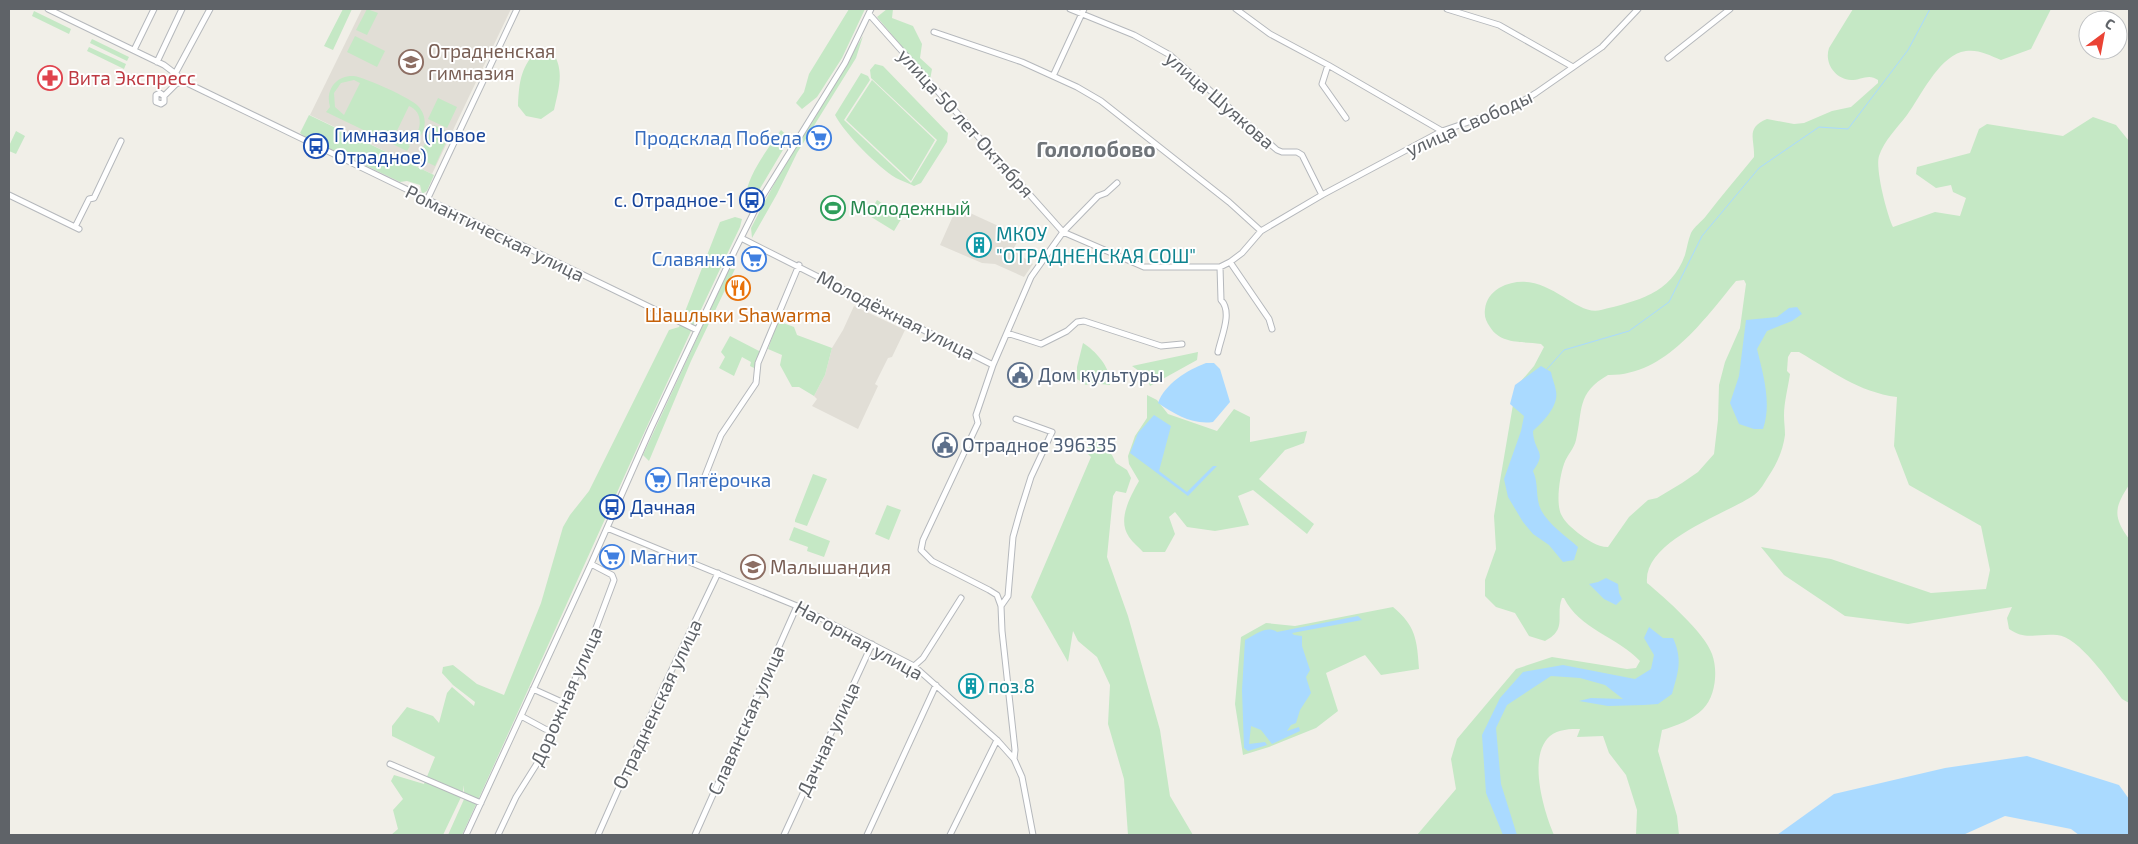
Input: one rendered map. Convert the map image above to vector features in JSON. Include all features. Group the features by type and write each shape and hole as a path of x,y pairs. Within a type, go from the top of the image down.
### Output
{"street":[{"path":"48,9 134,50 174,72 210,9"},
{"path":"134,50 154,9"},
{"path":"157,62 182,9"},
{"path":"427,200 517,9"},
{"name":"улица Шуякова","path":"1070,9 1083,11 1159,48 1186,68 1277,150 1282,152 1298,152 1302,155 1322,195"},
{"path":"1236,9 1270,34 1442,131"},
{"path":"1447,9 1499,25 1573,67"},
{"path":"1668,58 1730,9"},
{"name":"улица Свободы","path":"1261,231 1322,195 1442,131 1513,107 1602,47 1634,10"},
{"path":"466,835 741,238 759,202 845,63 870,11"},
{"name":"улица 50 лет Октября","path":"870,11 1063,232 1144,267 1220,266 1230,262 1242,253 1261,231"},
{"path":"1053,76 1083,11"},
{"path":"934,32 1022,62 1101,101 1229,202 1261,231"},
{"path":"1328,65 1322,84 1346,118"},
{"name":"Романтическая улица","path":"174,72 184,81 697,330"},
{"path":"164,96 176,84 184,81"},
{"path":"9,195 77,228 89,199 94,198 121,141"},
{"path":"1014,759 1015,750 1002,631 1002,606 997,595 932,561 920,550 978,423 976,414 993,365 1031,277 1063,232 1098,196 1106,193 1117,183"},
{"name":"Молодёжная улица","path":"741,238 993,365"},
{"path":"1230,262 1269,320 1272,330"},
{"name":"Молодёжная улица","path":"703,481 721,435 756,383 758,363 799,266"},
{"path":"1218,352 1226,313 1226,305 1221,300 1220,266"},
{"path":"1007,333 1041,344 1067,331 1077,322 1084,321 1161,346 1182,344"},
{"path":"1002,606 1008,596 1013,537 1031,477 1052,432 1016,419"},
{"name":"Нагорная улица","path":"607,528 797,606 914,666 997,740 1014,759 1022,777 1033,835"},
{"name":"Дорожная улица","path":"498,835 516,797 538,762 587,652 614,580 612,575 591,564"},
{"name":"Отрадненская улица","path":"598,835 664,686 718,573"},
{"path":"914,666 923,658 961,598"},
{"name":"Славянская улица","path":"694,835 797,606"},
{"name":"Дачная улица","path":"784,835 872,644"},
{"path":"867,835 936,685"},
{"path":"533,689 564,703"},
{"path":"521,716 545,730 552,731"},
{"path":"950,835 997,740"},
{"path":"390,764 481,803"}],"shaded area":[{"name":"Отрадненская гимназия","path":"362,9 511,9 432,174 310,115"},
{"path":"957,207 1020,236 1013,250 1033,264 1024,277 995,264 982,263 940,245"},
{"path":"854,306 905,330 892,357 888,358 875,384 878,386 858,429 812,406 817,399 814,396 825,375 832,348"}],"green space":[{"path":"343,9 352,9 333,50 324,46"},
{"path":"367,9 378,13 367,35 356,30"},
{"path":"849,9 865,9 842,58 817,97 802,109 796,103 804,92 809,74"},
{"path":"887,9 893,9 892,18 913,26 922,44 920,58 932,69 930,80 877,17"},
{"path":"1853,9 2051,9 2031,49 2001,60 1977,51 1961,52 1952,56 1930,79 1907,115 1887,140 1879,156 1880,181 1893,227 1935,212 1960,216 1966,198 1953,192 1951,185 1936,188 1916,174 1917,167 1970,153 1979,129 1987,124 2063,136 2093,117 2116,125 2129,141 2129,485 2120,500 2117,512 2120,525 2129,539 2129,703 2122,699 2102,671 2075,643 2057,635 2026,636 2009,629 2007,618 2012,607 1908,624 1845,616 1784,575 1761,547 1831,559 1931,593 1986,589 1990,570 1981,526 1909,485 1894,446 1897,397 1870,391 1858,386 1799,352 1791,352 1788,357 1787,371 1790,374 1784,411 1784,441 1777,462 1764,484 1754,495 1672,541 1658,554 1649,568 1647,583 1683,616 1701,636 1712,654 1715,668 1715,683 1711,697 1703,709 1684,722 1662,730 1658,751 1677,816 1679,835 1636,835 1637,810 1626,775 1609,753 1603,736 1577,737 1580,729 1565,730 1550,736 1543,745 1540,757 1539,770 1542,799 1554,835 1417,835 1456,789 1451,759 1457,739 1516,669 1552,657 1627,669 1636,668 1640,661 1621,645 1579,618 1564,598 1562,598 1560,605 1559,627 1545,641 1529,636 1515,613 1496,607 1485,596 1485,580 1496,549 1494,516 1516,387 1534,366 1544,347 1541,344 1506,339 1495,333 1485,317 1485,309 1491,294 1499,288 1515,282 1530,282 1557,293 1580,307 1601,310 1640,299 1662,287 1679,268 1692,231 1754,157 1753,130 1760,122 1767,119 1794,124 1804,123 1832,111 1851,107 1878,83 1878,80 1871,77 1851,80 1840,77 1832,69 1828,59 1829,48","holes":["1744,280 1746,284 1740,328 1725,362 1719,385 1718,420 1714,454 1698,472 1657,498 1648,500 1629,517 1608,547 1600,546 1588,540 1573,529 1563,518 1560,511 1559,498 1562,469 1575,443 1583,403 1590,389 1608,375 1629,373 1665,356 1696,329 1736,281"]},
{"path":"34,11 71,29 69,34 32,16"},
{"path":"355,36 385,51 377,67 347,52"},
{"path":"863,36 856,58 797,153 777,194 752,238 751,228 782,169"},
{"path":"92,39 129,57 127,61 90,43"},
{"path":"89,47 126,64 124,69 87,51"},
{"path":"539,48 549,48 554,55 558,62 560,78 554,110 541,119 526,116 518,106 522,74 528,61"},
{"path":"875,64 883,66 948,133 947,142 921,183 914,186 896,178 871,158 846,131 835,115 861,73 868,76 870,80 844,120 911,183 937,140 871,78 870,70"},
{"path":"348,76 368,80 407,98 420,108 425,125 422,134 408,145 410,146 407,151 326,112 330,107 329,95 333,85","holes":["354,80 360,83 344,115 335,107 334,93 341,83","409,106 419,116 418,131 407,140 393,139"]},
{"path":"872,80 935,140 911,181 846,120"},
{"path":"438,98 457,107 447,128 428,119"},
{"path":"309,115 434,175 427,191 422,194 420,185 407,181 400,182 327,147 327,139 314,133 308,139 300,133"},
{"path":"434,125 450,133 435,166 418,158"},
{"path":"781,130 790,138 755,197 746,196 754,171"},
{"path":"16,131 25,136 16,154 9,151 9,146"},
{"path":"877,200 903,216 894,231 868,215"},
{"path":"735,217 742,219 740,227 634,454 462,835 448,835 465,797 463,785 463,793 443,835 391,835 398,829 393,810 403,799 391,781 394,775 424,784 435,757 392,736 392,726 407,707 433,716 439,723 447,693 452,687 474,706 475,702 453,685 442,673 443,667 453,665 477,684 504,695 541,603 563,527 589,491 669,330 679,327 720,222"},
{"path":"729,269 735,269 691,361 649,461 643,455"},
{"path":"778,321 794,327 797,335 832,348 825,375 814,396 799,387 792,387 780,365 782,355 768,349"},
{"path":"730,336 761,352 754,368 750,366 751,362 742,357 734,376 719,368 725,357 721,352"},
{"path":"1083,343 1093,351 1106,367 1110,385 1091,383 1086,385 1077,379 1077,367"},
{"path":"1198,352 1197,360 1150,386 1146,376 1132,366"},
{"path":"1147,395 1157,400 1168,414 1217,431 1234,409 1250,417 1250,442 1307,431 1304,443 1285,450 1259,479 1314,524 1307,534 1253,490 1238,496 1249,525 1215,531 1187,527 1175,512 1169,517 1175,534 1165,552 1143,552 1129,537 1124,523 1126,509 1139,481 1129,464 1128,456 1135,436 1147,418"},
{"path":"1098,442 1112,455 1116,463 1127,470 1131,478 1126,493 1116,491 1113,496 1107,557 1128,616 1160,730 1170,796 1193,835 1128,835 1124,779 1108,724 1110,685 1097,657 1078,641 1073,631 1068,662 1031,597 1091,457 1087,453 1088,444"},
{"path":"813,474 827,479 807,526 795,522 795,520"},
{"path":"887,505 901,510 889,540 875,534"},
{"path":"794,527 830,541 824,557 807,551 808,547 789,540"},
{"path":"1393,607 1401,614 1414,634 1419,669 1381,675 1365,655 1326,673 1338,711 1316,728 1269,747 1243,755 1235,704 1241,637 1266,623 1295,626"}],"water":[{"path":"1797,307 1802,314 1792,321 1767,331 1757,349 1767,399 1766,419 1763,429 1754,429 1739,424 1730,403 1739,376 1746,320 1777,317 1789,308"},
{"path":"1206,363 1214,363 1220,369 1230,402 1213,422 1191,420 1177,415 1158,403 1161,396 1178,378"},
{"path":"1541,366 1551,372 1556,389 1556,397 1553,408 1533,431 1540,455 1533,471 1541,510 1553,525 1578,547 1574,560 1563,562 1549,545 1533,534 1523,522 1508,497 1504,479 1521,431 1524,416 1510,404 1515,385"},
{"path":"1154,415 1171,426 1159,471 1187,492 1213,466 1217,466 1188,496 1130,453 1138,433"},
{"path":"1606,578 1618,584 1622,599 1616,605 1604,599 1589,584"},
{"path":"1358,616 1362,620 1292,633 1302,636 1302,646 1310,670 1306,677 1311,693 1300,710 1296,723 1291,725 1287,731 1299,727 1300,731 1272,744 1261,730 1251,726 1249,744 1265,742 1267,745 1248,751 1244,748 1242,690 1245,640 1265,630 1277,632"},
{"path":"1649,627 1663,638 1673,638 1679,660 1672,694 1658,704 1608,706 1579,701 1591,698 1623,699 1605,685 1580,678 1551,676 1507,705 1496,728 1501,784 1517,835 1503,835 1486,793 1482,735 1500,698 1523,672 1563,665 1635,679 1651,669 1654,655 1644,638"},
{"path":"2027,756 2119,785 2129,799 2129,835 2079,835 2071,829 2005,816 1963,835 1777,835 1834,794 1945,768"}],"waterway":[{"path":"1547,369 1564,350 1629,331 1669,302 1702,236 1759,168 1819,127 1848,129 1908,50 1930,9"}],"place":[{"name":"Отрадненская гимназия","path":"411,62"},
{"name":"Вита Экспресс","path":"50,78"},
{"name":"Продсклад Победа","path":"819,138"},
{"name":"Гимназия (Новое Отрадное)","path":"316,146"},
{"name":"с. Отрадное-1","path":"752,200"},
{"name":"Молодежный","path":"833,208"},
{"name":"МКОУ \"ОТРАДНЕНСКАЯ СОШ\"","path":"979,245"},
{"name":"Славянка","path":"754,259"},
{"name":"Шашлыки Shawarma","path":"738,288"},
{"name":"Дом культуры","path":"1020,375"},
{"name":"Отрадное 396335","path":"945,445"},
{"name":"Пятёрочка","path":"658,480"},
{"name":"Дачная","path":"612,507"},
{"name":"Магнит","path":"612,557"},
{"name":"Малышандия","path":"753,567"},
{"name":"поз.8","path":"971,686"}],"district":[{"name":"Гололобово","path":"1096,150"}]}
